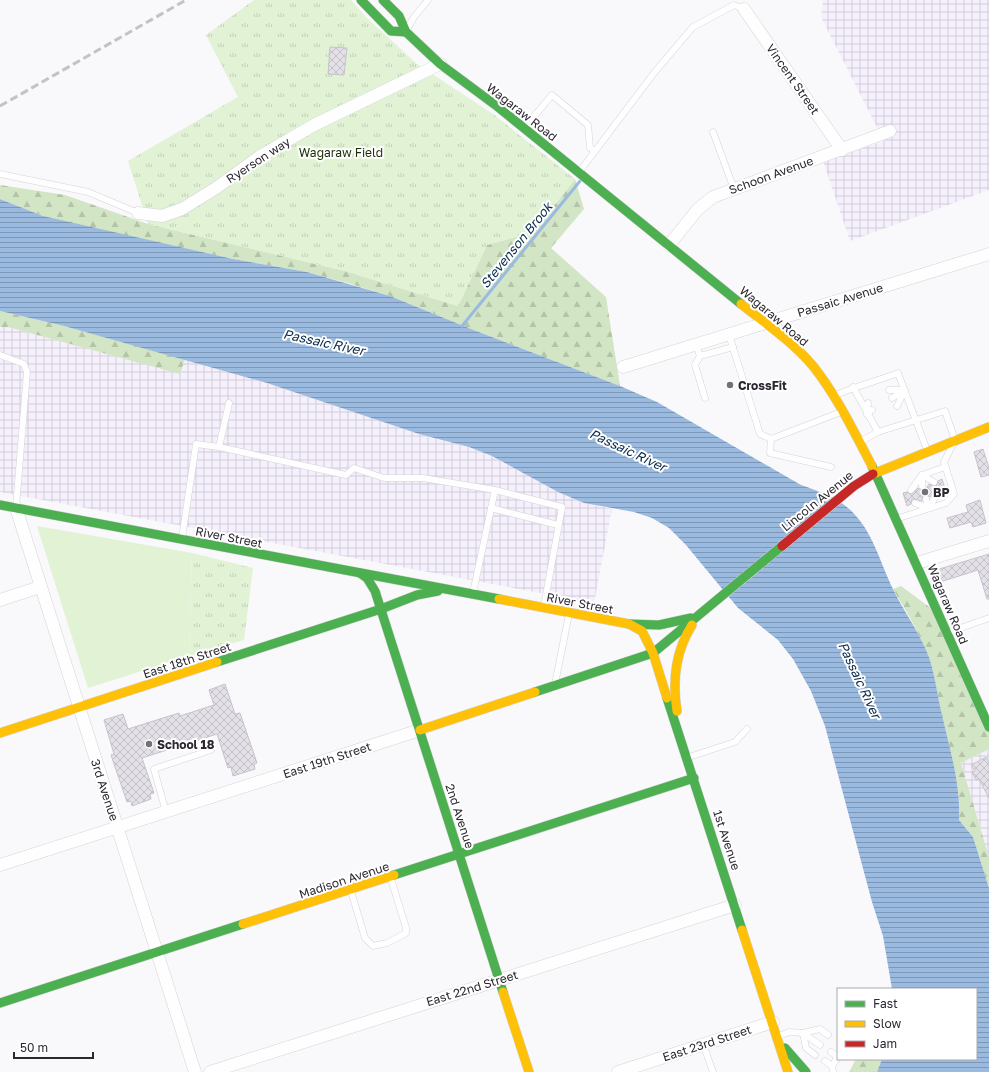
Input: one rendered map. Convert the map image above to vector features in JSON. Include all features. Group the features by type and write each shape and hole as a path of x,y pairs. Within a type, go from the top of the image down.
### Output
{"main road":[{"name":"Wagaraw Road","path":"361,0 391,31 406,32"},
{"name":"Wagaraw Road","path":"383,0 399,16 406,32 440,64 524,128 669,245 765,323 812,365 833,396 876,472 898,518 989,726"},
{"name":"Lincoln Avenue","path":"653,653 845,492 876,472 989,427"},
{"name":"River Street","path":"0,505 629,624 659,625 672,623 700,614"},
{"name":"2nd Avenue","path":"360,574 371,583 381,609 529,1072"},
{"name":"River Street","path":"381,609 399,601 428,592 454,591"},
{"name":"East 18th Street","path":"0,733 381,609"},
{"path":"682,739 675,691 676,663 684,638 700,614"},
{"name":"1st Avenue","path":"629,624 642,631 653,653 776,1030 788,1072"},
{"name":"East 19th Street","path":"420,730 653,653"},
{"name":"Madison Avenue","path":"0,1003 694,778"},
{"path":"776,1030 792,1058 806,1072"}],"street":[{"name":"Vincent Street","path":"744,8 842,150"},
{"name":"Ryerson way","path":"138,213 162,216 182,209 216,188 259,157 314,125 440,64"},
{"name":"Schoon Avenue","path":"669,245 705,202 734,189 890,132"},
{"name":"Passaic Avenue","path":"623,367 698,350 729,334 989,254"},
{"name":"3rd Avenue","path":"16,508 195,1072"},
{"path":"917,563 989,541"},
{"path":"0,600 40,587"},
{"name":"East 19th Street","path":"0,865 420,730"},
{"name":"East 22nd Street","path":"210,1072 735,905"},
{"name":"East 23rd Street","path":"618,1072 703,1044 776,1030"}],"lane":[{"path":"406,32 414,17 428,0"},
{"path":"580,173 654,73 694,27 734,5 744,8"},
{"path":"524,128 552,95 588,125 590,148 595,151"},
{"path":"713,132 734,189"},
{"path":"0,174 88,192 138,213"},
{"path":"729,334 760,434 771,439 842,412"},
{"path":"705,398 695,365 698,350 732,347"},
{"path":"0,355 24,364 27,372 16,508"},
{"path":"833,396 853,387 873,383 898,372 927,451"},
{"path":"853,387 870,412 877,417"},
{"path":"888,390 905,390"},
{"path":"892,398 905,390"},
{"path":"897,406 905,390"},
{"path":"220,447 229,403"},
{"path":"868,403 878,432"},
{"path":"860,442 878,432 945,411 955,440 945,458 945,467 954,494 946,503 898,518"},
{"path":"771,439 770,454 831,467"},
{"path":"182,540 196,444 220,447 346,475 354,468 384,478 423,478 495,490 562,507 543,608"},
{"path":"911,490 922,475 945,467"},
{"path":"922,475 934,482"},
{"path":"922,475 922,486"},
{"path":"473,594 495,490"},
{"path":"928,508 938,495"},
{"path":"926,499 928,508"},
{"path":"915,503 928,508"},
{"path":"491,508 558,525"},
{"path":"555,686 569,613"},
{"path":"947,632 989,618"},
{"path":"688,758 735,742 747,729"},
{"path":"166,812 154,769 211,750"},
{"path":"351,890 365,938 373,946 387,943 406,933 406,928 390,877"},
{"path":"776,1030 803,1033 820,1029 828,1035"},
{"path":"803,1033 820,1045"},
{"path":"803,1033 806,1048 815,1054"},
{"path":"703,1044 712,1072"},
{"path":"831,1052 837,1056"},
{"path":"825,1061 832,1069 837,1059"}],"shaded area":[{"path":"823,0 989,0 989,190 850,241 823,161 884,141 821,17"},
{"path":"0,327 8,327 180,373 185,359 267,383 419,434 469,447 492,456 558,492 584,503 612,509 594,603 0,492"},
{"path":"989,749 989,857 961,763"}],"green space":[{"name":"Wagaraw Field","path":"254,0 351,0 366,17 417,64 493,114 575,179 533,232 487,245 458,306 345,271 148,224 128,161 238,97 206,35"},
{"path":"575,179 584,209 551,248 606,297 620,386 471,329 390,296 351,284 307,272 233,259 51,219 0,199 0,185 65,195 148,224 345,271 458,306 487,245 533,232"},
{"path":"0,311 64,326 185,359 180,374 8,327 0,327"},
{"path":"37,526 192,553 189,656 88,688"},
{"path":"192,553 253,568 244,640 189,656"},
{"path":"901,586 940,615 989,726 989,749 961,763 989,857 989,888 973,837 959,820 956,777 933,671 919,635 893,589"},
{"path":"855,1060 882,1060 877,1072 849,1072"}],"water":[{"name":"Passaic River","path":"0,199 43,216 233,259 307,272 390,296 471,329 620,386 657,402 801,485 816,490 844,505 856,516 868,532 893,589 929,657 956,777 959,820 973,837 989,888 989,1072 877,1072 882,1060 977,1060 977,988 892,988 883,936 872,902 825,726 811,691 793,659 778,640 738,608 686,545 669,528 652,518 634,512 584,503 558,492 492,456 469,447 419,434 267,383 64,326 0,311"}],"building":[{"path":"330,47 347,48 344,75 328,74"},
{"path":"983,449 989,468 989,475 981,477 974,452"},
{"name":"BP","path":"942,479 946,492 941,494 935,491 930,497 923,495 922,501 912,499 911,504 907,506 903,493 907,492 912,494 918,488 925,490 929,484 936,486 938,481"},
{"path":"980,500 986,523 973,527 971,522 950,528 947,518 968,512 966,505"},
{"path":"989,554 989,599 987,599 978,570 940,582 936,570"},
{"name":"School 18","path":"225,684 235,714 240,713 257,763 254,764 255,769 233,776 231,767 228,768 217,734 142,758 154,793 150,794 151,799 132,806 131,801 127,802 111,755 114,754 104,720 123,714 128,729 179,713 180,716 214,705 209,690"},
{"path":"986,757 989,763 989,798 979,779 976,780 972,772 975,771 971,765"}],"waterway":[{"name":"Stevenson Brook","path":"462,326 580,181"}],"railway":[{"path":"0,106 186,0"}],"traffic: fast":[{"path":"361,0 391,31 406,32"},
{"path":"383,0 399,16 406,32 440,64 498,107 741,304"},
{"path":"872,466 989,727"},
{"path":"0,505 499,599"},
{"path":"535,692 653,653 782,546"},
{"path":"360,573 367,578 375,591 503,992"},
{"path":"381,609 417,595 438,591"},
{"path":"217,662 381,609"},
{"path":"629,624 659,625 691,618"},
{"path":"667,698 742,930"},
{"path":"394,875 694,778"},
{"path":"0,1003 243,924"},
{"path":"785,1048 806,1072"}],"traffic: slow":[{"path":"741,304 788,341 813,366 852,427 872,466"},
{"path":"873,474 989,427"},
{"path":"499,599 629,624 642,631 653,653 667,698"},
{"path":"677,711 675,688 676,666 682,645 692,625"},
{"path":"0,733 217,662"},
{"path":"420,730 535,692"},
{"path":"243,924 394,875"},
{"path":"742,930 788,1072"},
{"path":"503,992 529,1072"}],"traffic: jam":[{"path":"782,546 854,486 873,474"}],"place":[{"name":"CrossFit","path":"730,385"},
{"name":"BP","path":"925,492"},
{"name":"School 18","path":"149,744"}]}
